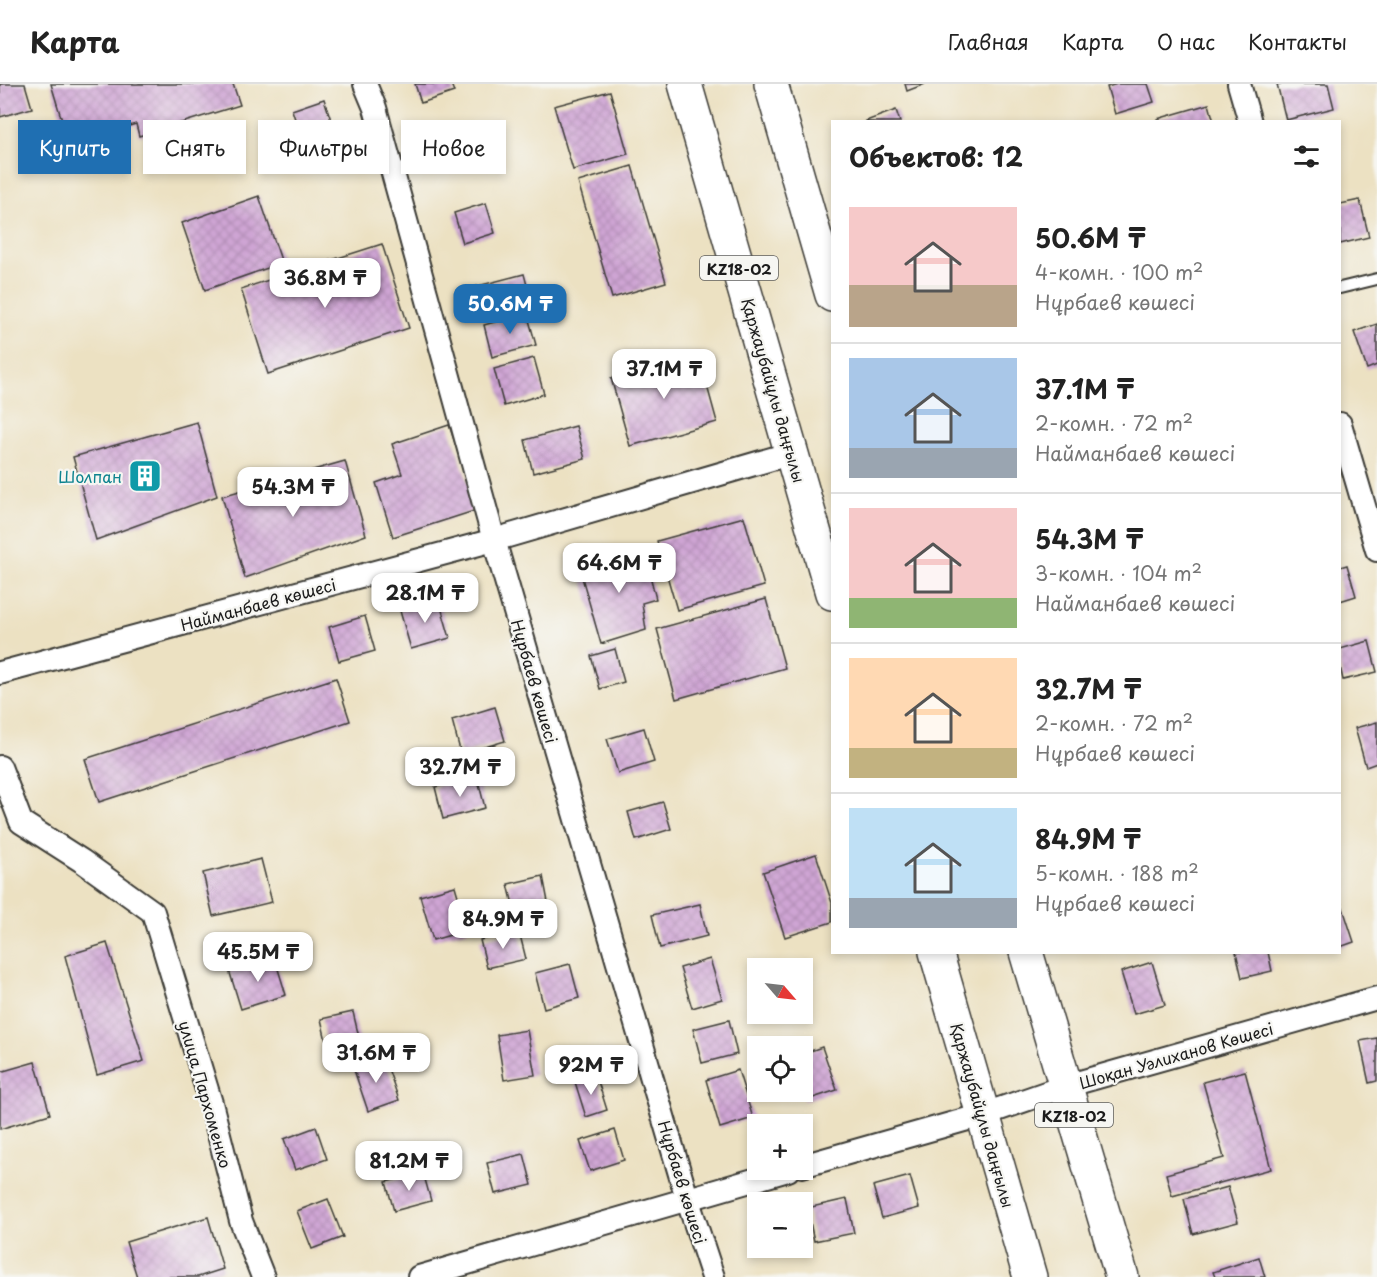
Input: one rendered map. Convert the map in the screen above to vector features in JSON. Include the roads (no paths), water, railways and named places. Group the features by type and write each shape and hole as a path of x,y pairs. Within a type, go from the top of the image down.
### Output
{"highway":[{"name":"Қаржаубайұлы даңғылы","path":"685,84 831,590"},
{"path":"771,84 831,292"},
{"name":"Қаржаубайұлы даңғылы","path":"937,954 1030,1277"},
{"name":"KZ18-02","path":"1027,954 1122,1277"}],"street":[{"name":"Нұрбаев көшесі","path":"365,84 375,108 494,540 687,1198 713,1277"},
{"path":"1239,84 1249,120"},
{"path":"1341,427 1377,550"},
{"name":"Найманбаев көшесі","path":"0,674 494,540 792,453"},
{"name":"улица Пархоменко","path":"0,767 21,822 82,861 153,912 211,1103 241,1221 263,1277"},
{"name":"Шоқан Уәлиханов Көшесі","path":"813,1163 982,1115 1066,1086 1377,998"},
{"path":"419,1277 752,1180"}],"lane":[{"path":"1341,288 1377,279"}],"place":[{"name":"Шолпан","path":"145,476"}]}
